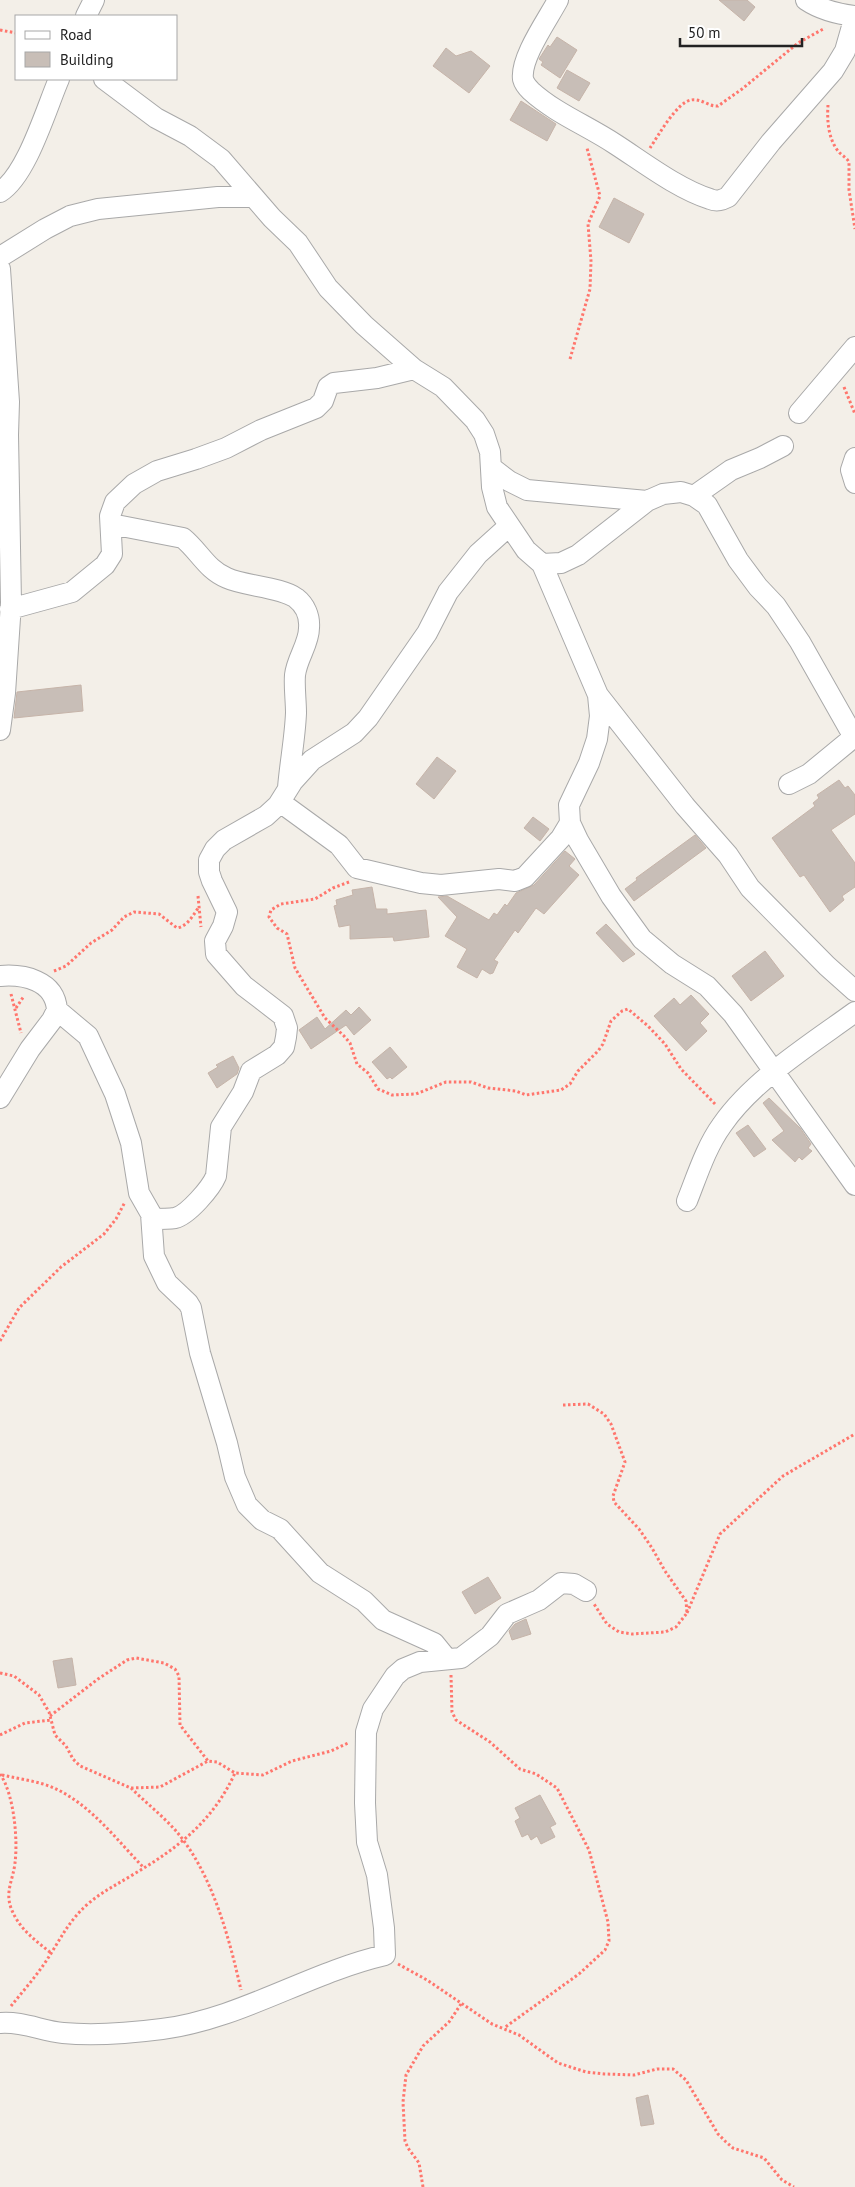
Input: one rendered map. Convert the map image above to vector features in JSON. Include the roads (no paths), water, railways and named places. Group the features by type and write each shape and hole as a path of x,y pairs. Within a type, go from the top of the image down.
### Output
{"street":[{"path":"86,15 94,0"},
{"path":"558,0 526,60 523,70 523,81 531,91 615,143 640,161 696,194 711,200 720,201 728,197 771,142 823,84 845,51 849,15 816,7 806,0"},
{"path":"0,201 5,188 23,166 59,80"},
{"path":"105,80 156,118 190,136 209,150 235,174 298,243 328,288 364,326 414,368 443,387 475,420 484,434 490,452 492,487 497,507 526,550 542,564 598,695 685,806 728,855 750,888 826,966 855,991"},
{"path":"0,257 45,228 70,216 98,209 218,197 254,197"},
{"path":"0,269 9,402 10,609 5,693 0,730"},
{"path":"799,413 855,347"},
{"path":"10,609 72,592 105,565 112,554 110,516 115,502 134,484 158,471 211,454 316,408 322,403 328,387 334,382 377,378 414,368"},
{"path":"694,496 731,470 782,446"},
{"path":"855,458 851,470 855,483"},
{"path":"492,468 527,490 648,501"},
{"path":"542,564 561,563 578,555 648,501 663,494 680,492 694,496 707,505 738,560 758,587 776,606 809,658 854,738 809,774 789,784"},
{"path":"111,524 183,538 191,544 214,571 234,581 252,583 294,596 306,608 309,627 308,639 299,657 295,673 296,713 284,796"},
{"path":"152,1219 176,1218 184,1214 213,1183 218,1155 219,1132 243,1092 250,1071 277,1055 284,1047 286,1028 283,1016 244,986 216,954 215,941 223,926 227,912 212,881 209,863 215,849 224,840 266,816 312,760 354,733 368,718 427,633 448,592 478,554 510,526"},
{"path":"598,695 600,716 597,739 589,763 569,805 570,823 587,857 611,896 642,938 672,964 707,986 718,996 775,1071 855,1184"},
{"path":"284,796 339,845 357,868 428,884 453,885 499,879 520,880 526,877 561,838 570,823"},
{"path":"4,983 32,977 52,995 57,1010 88,1036 115,1094 131,1143 139,1194 152,1219 154,1256 167,1283 188,1303 190,1308 200,1353 227,1443 235,1477 247,1505 262,1520 280,1529 320,1573 364,1601 383,1620 434,1644 454,1658"},
{"path":"0,1098 57,1010"},
{"path":"687,1201 708,1150 728,1117 775,1071 855,1012"},
{"path":"3,2018 10,2022 63,2033 162,2029 219,2016 338,1968 385,1955 384,1928 377,1875 368,1842 366,1732 373,1709 395,1676 403,1669 420,1662 454,1658 490,1636 507,1614 539,1600 561,1583 574,1584 586,1591"}]}
